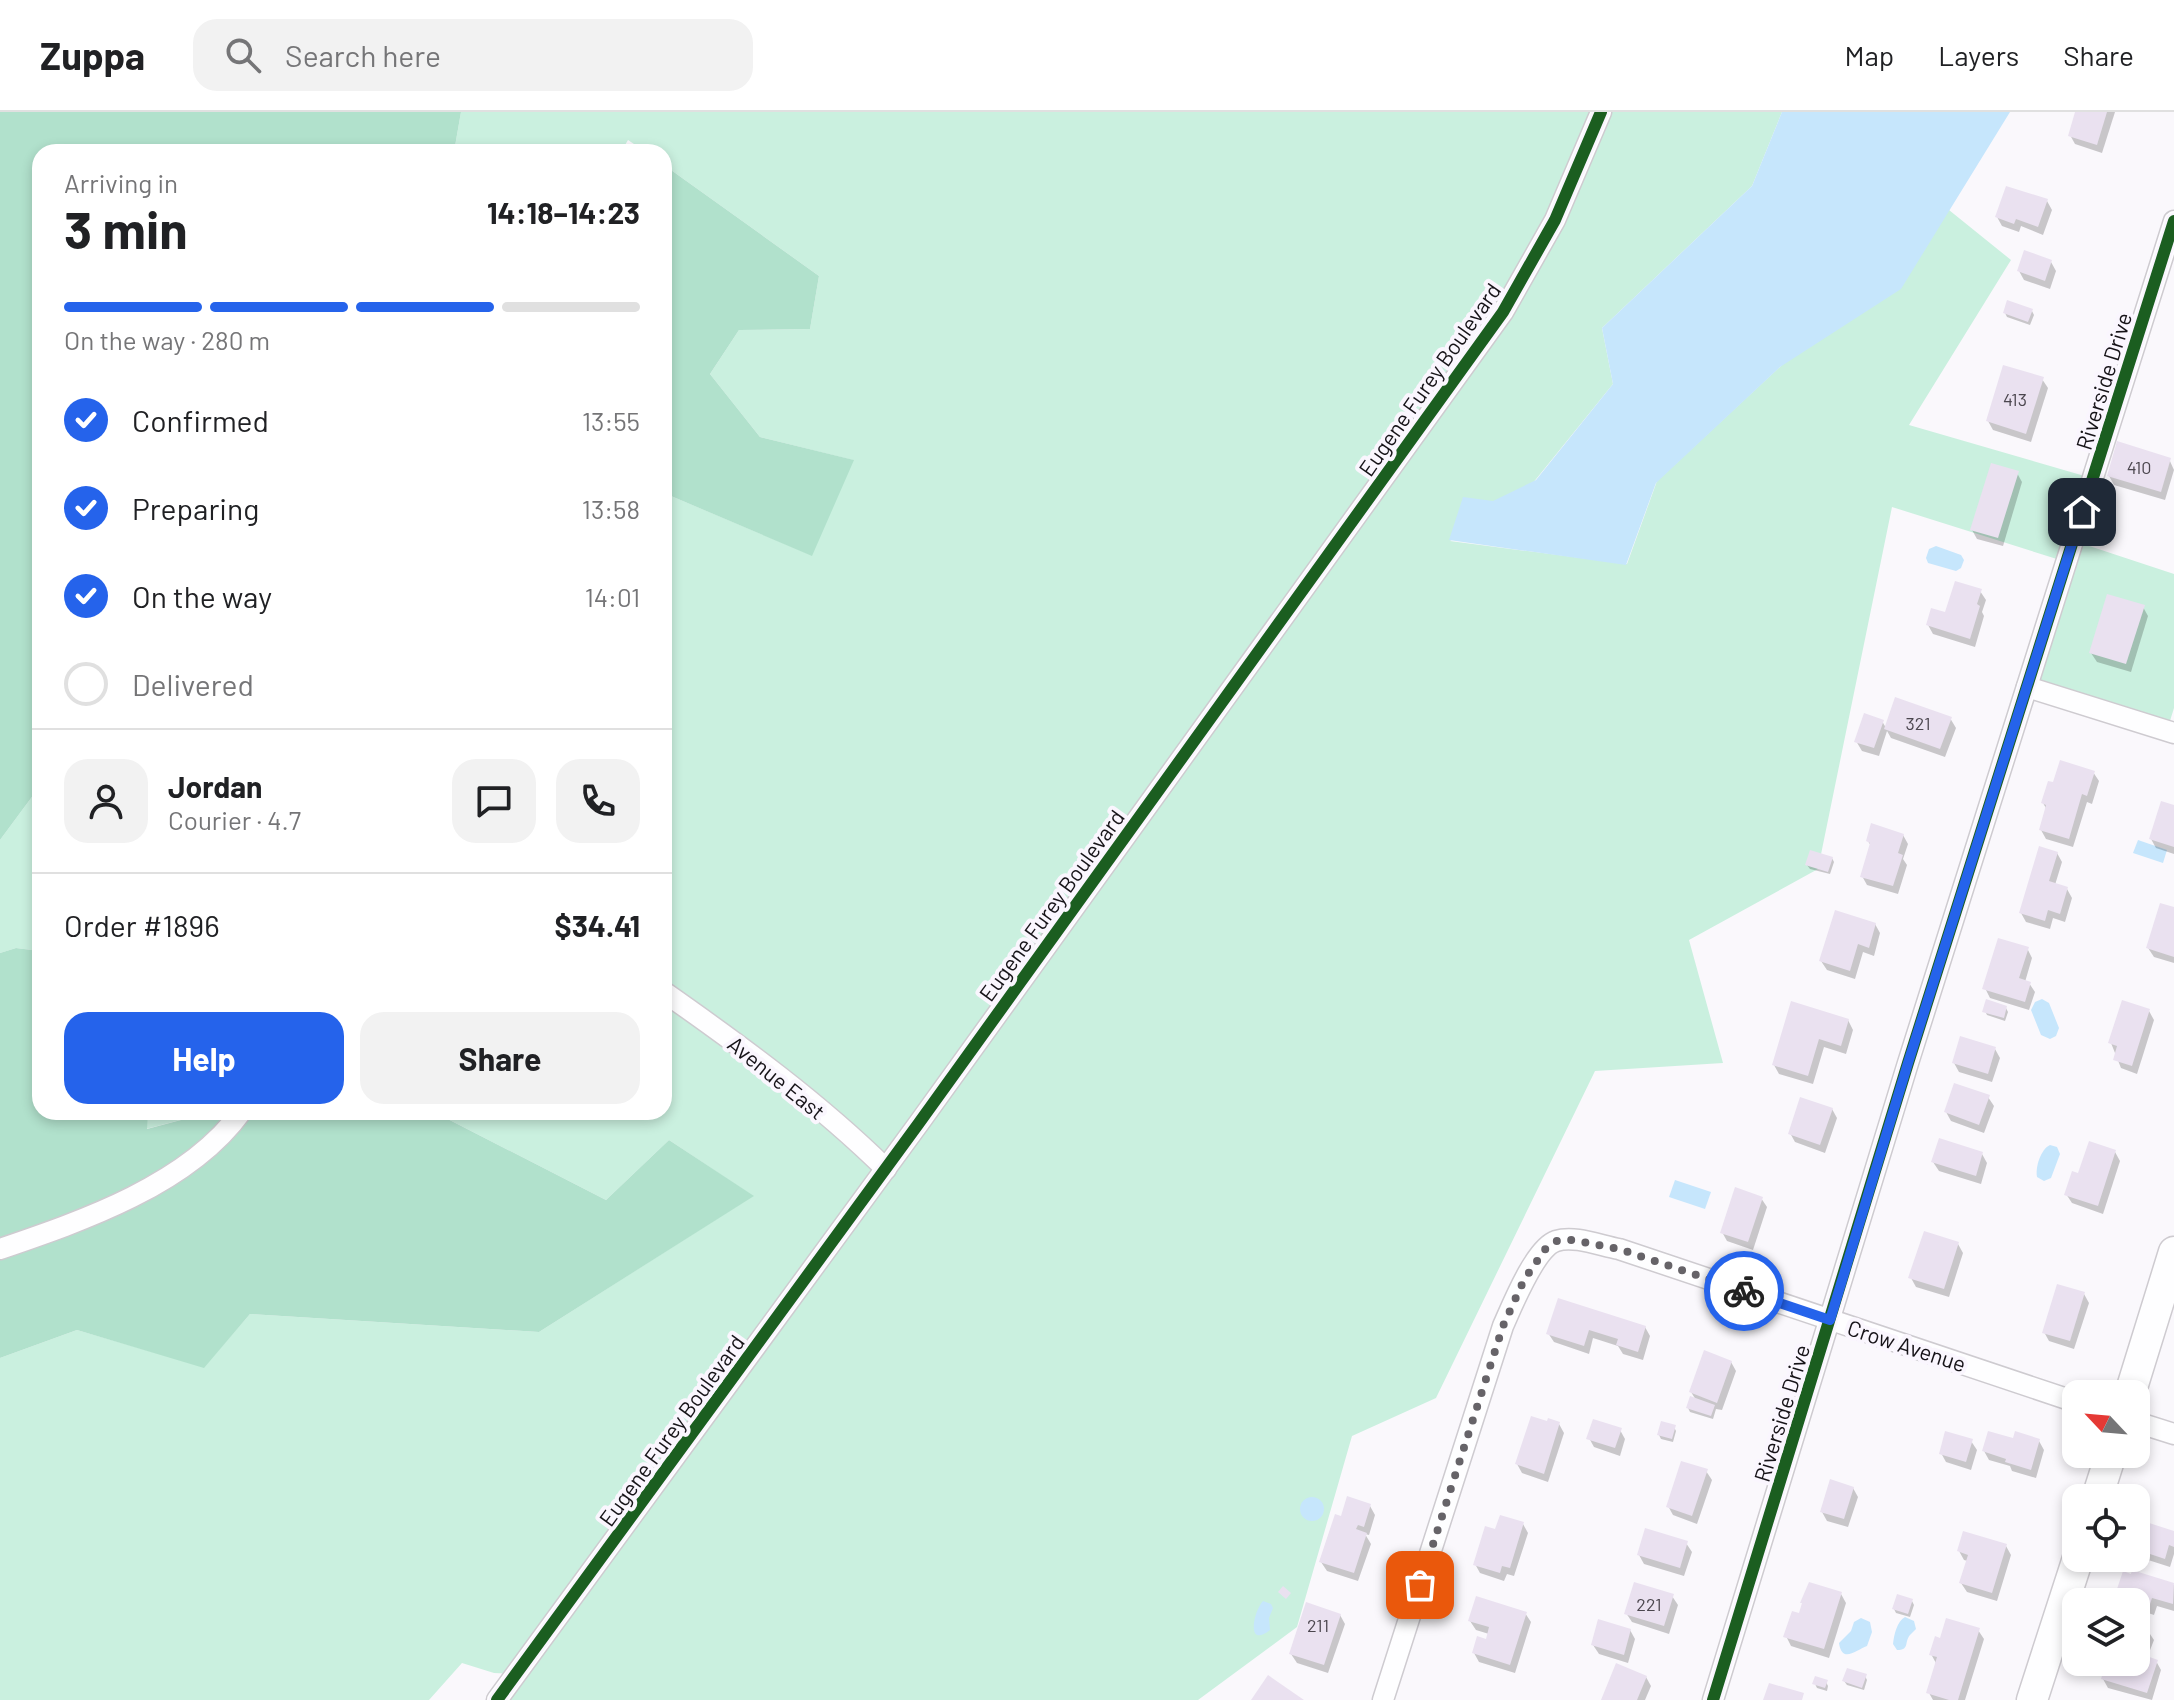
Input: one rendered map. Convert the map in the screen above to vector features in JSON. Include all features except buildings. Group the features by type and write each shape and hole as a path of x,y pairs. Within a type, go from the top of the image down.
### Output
{"street":[{"name":"Eugene Furey Boulevard","path":"497,1700 886,1169 1503,312 1555,220 1601,112"},
{"name":"Riverside Drive","path":"1713,1700 1908,1063 2174,221"},
{"path":"2027,687 2174,733"},
{"name":"Avenue East","path":"672,998 815,1106 886,1169"},
{"path":"0,1249 80,1222 140,1192 183,1167 212,1144 234,1120"},
{"name":"Crow Avenue","path":"1383,1700 1503,1326 1524,1280 1546,1248 1556,1241 1572,1240 1619,1249 2062,1397"},
{"path":"2134,1380 2174,1252"},
{"path":"2150,1426 2174,1434"},
{"path":"2032,1700 2073,1572"}],"green space":[{"path":"0,112 461,112 455,144 32,144 32,797 0,840"},
{"path":"461,112 1782,112 1752,186 1602,328 1613,384 1516,504 1450,541 1627,564 1657,481 1949,210 2011,260 1909,425 2088,477 2065,538 2174,574 2174,708 2164,740 2020,686 2060,560 1892,507 1818,869 1689,940 1723,1063 1595,1071 1436,1398 1352,1436 1297,1627 1198,1700 505,1700 519,1674 494,1673 462,1663 429,1700 0,1700 0,1358 77,1330 204,1367 250,1314 539,1332 753,1196 669,1140 606,1200 450,1120 672,1120 672,496 811,555 853,460 760,437 710,374 739,330 810,329 819,276 672,171 672,144 634,144 628,140 626,144 455,144"},
{"path":"672,171 819,276 810,329 739,330 710,374 760,437 854,460 812,556 672,496"},
{"path":"32,797 32,950 16,948 0,953 0,840"},
{"path":"16,948 32,950 32,1120 148,1120 147,1129 181,1120 450,1120 606,1200 669,1140 754,1196 539,1332 250,1314 204,1368 77,1330 0,1358 0,953"},
{"path":"147,1120 180,1120 146,1129"}],"water":[{"path":"1782,112 2010,112 1901,289 1780,367 1656,483 1626,565 1449,540 1463,497 1493,501 1536,480 1613,384 1602,328 1752,186"},
{"path":"1936,546 1961,555 1964,560 1961,568 1956,571 1928,563 1929,549"},
{"path":"2138,840 2167,850 2163,863 2133,853"},
{"path":"2042,999 2049,1003 2059,1028 2056,1036 2050,1039 2041,1035 2031,1010 2035,1002"},
{"path":"2050,1145 2057,1147 2060,1154 2051,1178 2044,1181 2037,1177 2037,1168 2041,1154"},
{"path":"1675,1180 1711,1192 1705,1209 1669,1197"},
{"path":"1312,1497 1321,1500 1324,1509 1321,1518 1312,1521 1303,1518 1300,1509 1303,1500"},
{"path":"1263,1601 1273,1608 1269,1618 1270,1630 1257,1635 1254,1620"},
{"path":"1905,1617 1914,1621 1916,1629 1905,1647 1897,1650 1893,1644 1895,1633"},
{"path":"1861,1618 1870,1622 1872,1632 1867,1646 1850,1654 1843,1653 1839,1643 1851,1631 1854,1622"}],"cycle path":[{"path":"497,1700 919,1123 1503,312 1555,220 1601,112"},
{"path":"1713,1700 1908,1063 2174,221"}],"way so far":[{"path":"1420,1585 1503,1326 1524,1280 1546,1248 1556,1241 1572,1240 1619,1249 1744,1291"}],"route":[{"path":"1744,1291 1830,1320 2082,512"}]}
